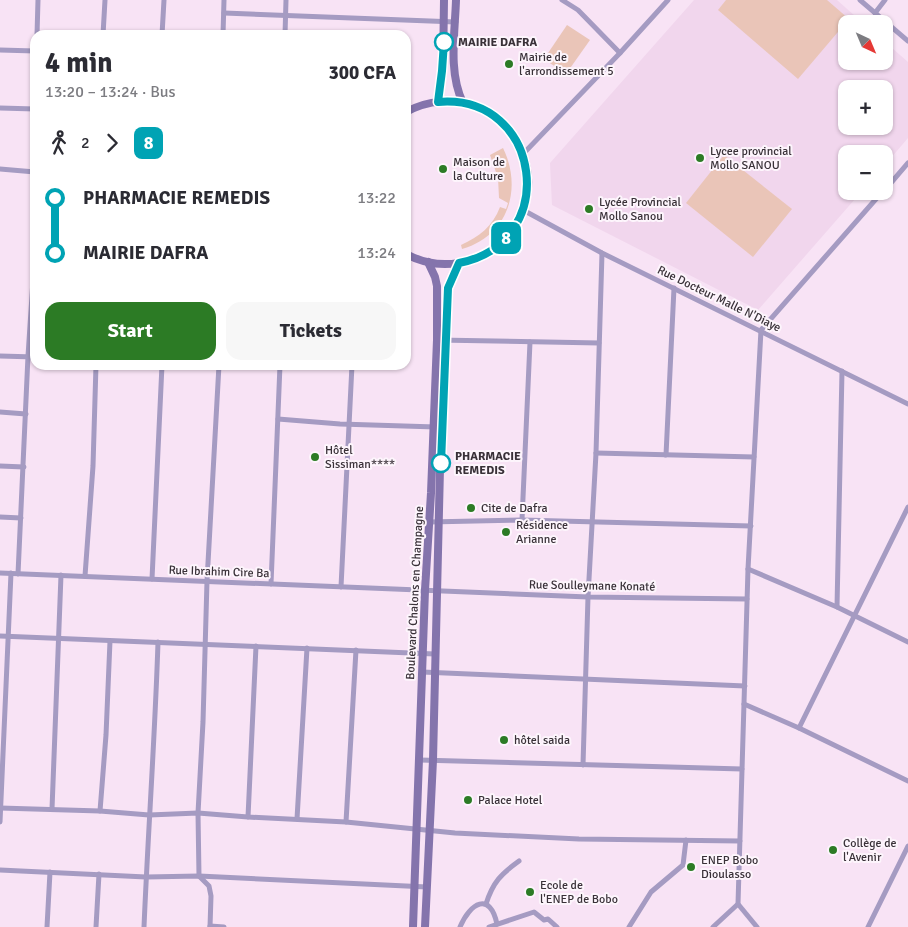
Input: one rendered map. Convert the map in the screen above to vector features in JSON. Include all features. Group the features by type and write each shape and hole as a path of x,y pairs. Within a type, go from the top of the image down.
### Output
{"main road":[{"path":"438,102 442,71 444,0"},
{"path":"456,0 456,81 457,91 463,103"},
{"path":"411,110 421,105 438,102 463,103 484,110 501,122 514,136 523,154 528,180 523,210 514,228 499,244 480,257 459,263 446,264 428,262 411,256"},
{"name":"Boulevard Chalons en Champagne","path":"425,927 433,760 440,522 437,427 437,286 428,262"},
{"name":"Boulevard Chalons en Champagne","path":"413,927 429,522 448,288 459,263"}],"street":[{"path":"36,30 38,0"},
{"path":"103,30 105,0"},
{"path":"162,30 164,0"},
{"path":"223,30 224,0"},
{"path":"285,30 286,0"},
{"path":"562,0 578,10 620,53"},
{"path":"523,154 668,0"},
{"path":"860,0 908,41"},
{"path":"875,13 885,0"},
{"path":"224,13 456,22"},
{"path":"0,50 30,51"},
{"path":"0,108 30,109"},
{"path":"893,180 908,163"},
{"path":"0,169 30,172"},
{"path":"757,927 738,904 748,569 762,330 875,200"},
{"name":"Rue Docteur Malle N'Diaye","path":"523,210 602,253 762,330 908,404"},
{"path":"583,766 602,253"},
{"path":"666,455 674,288"},
{"path":"18,574 30,326"},
{"path":"436,340 599,343"},
{"path":"522,520 530,342"},
{"path":"0,356 28,356"},
{"path":"85,576 93,466 96,370"},
{"path":"152,579 162,370"},
{"path":"219,370 207,581 198,813 200,876 209,886 211,896 210,927 224,927"},
{"path":"271,584 280,370"},
{"path":"341,586 352,370"},
{"path":"837,607 842,371"},
{"path":"0,412 26,414"},
{"path":"278,419 437,427"},
{"path":"596,453 754,457"},
{"path":"0,466 24,466"},
{"path":"799,728 908,508"},
{"path":"0,517 21,518"},
{"path":"429,522 522,520 751,526"},
{"path":"748,569 854,614 908,642"},
{"name":"Rue Ibrahim Cire Ba","path":"0,573 437,591"},
{"path":"0,822 11,573"},
{"path":"52,809 61,575"},
{"name":"Rue Soulleymane Konaté","path":"437,591 588,597 747,599"},
{"path":"0,636 435,654"},
{"path":"100,811 106,735 110,641"},
{"path":"144,927 158,642"},
{"path":"248,817 256,646"},
{"path":"297,819 308,648"},
{"path":"346,822 356,650"},
{"path":"422,672 744,686"},
{"path":"744,704 799,728 908,781"},
{"path":"420,760 742,769"},
{"path":"0,808 149,814 198,813 346,822 429,831 579,839 740,841"},
{"path":"629,927 651,892 683,865 686,840"},
{"path":"868,927 908,846"},
{"path":"486,904 490,892 500,876 519,861"},
{"path":"0,870 146,877 200,876 427,887"},
{"path":"47,927 50,872"},
{"path":"96,927 99,874"},
{"path":"460,927 472,908 480,903 486,904 493,909 497,924"},
{"path":"713,927 738,904"},
{"path":"489,927 534,912 544,920 548,919 557,927"}],"shaded area":[{"name":"Lycee provincial Mollo SANOU","path":"694,0 837,0 854,15 838,15 838,70 893,70 893,49 908,62 908,138 893,156 893,145 838,145 838,200 854,200 758,310 552,205 550,163"},
{"path":"726,0 827,0 844,15 838,15 838,32 798,79 718,10"},
{"path":"567,25 590,40 566,74 544,59"},
{"path":"503,148 509,164 511,179 511,195 507,209 491,234 478,243 462,249 461,245 474,238 489,225 500,207 506,209 508,203 499,198 498,178 490,155"},
{"path":"724,155 792,209 753,257 686,203"}],"bus line":[{"name":"8","path":"441,463 448,288 459,263 480,257 504,241 517,223 523,210 528,186 528,173 520,148 514,136 496,117 466,103 453,101 438,102 442,79 444,42"}],"place":[{"name":"MAIRIE DAFRA","path":"444,42"},
{"name":"Mairie de l'arrondissement 5","path":"509,64"},
{"name":"Lycee provincial Mollo SANOU","path":"700,158"},
{"name":"Maison de la Culture","path":"443,169"},
{"name":"Lycée Provincial Mollo Sanou","path":"589,209"},
{"name":"Hôtel Sissiman****","path":"315,457"},
{"name":"PHARMACIE REMEDIS","path":"441,463"},
{"name":"Cite de Dafra","path":"471,508"},
{"name":"Résidence Arianne","path":"506,532"},
{"name":"hôtel saida","path":"504,740"},
{"name":"Palace Hotel","path":"468,800"},
{"name":"Collège de l'Avenir","path":"833,850"},
{"name":"ENEP Bobo Dioulasso","path":"691,867"},
{"name":"Ecole de l'ENEP de Bobo","path":"530,892"}]}
